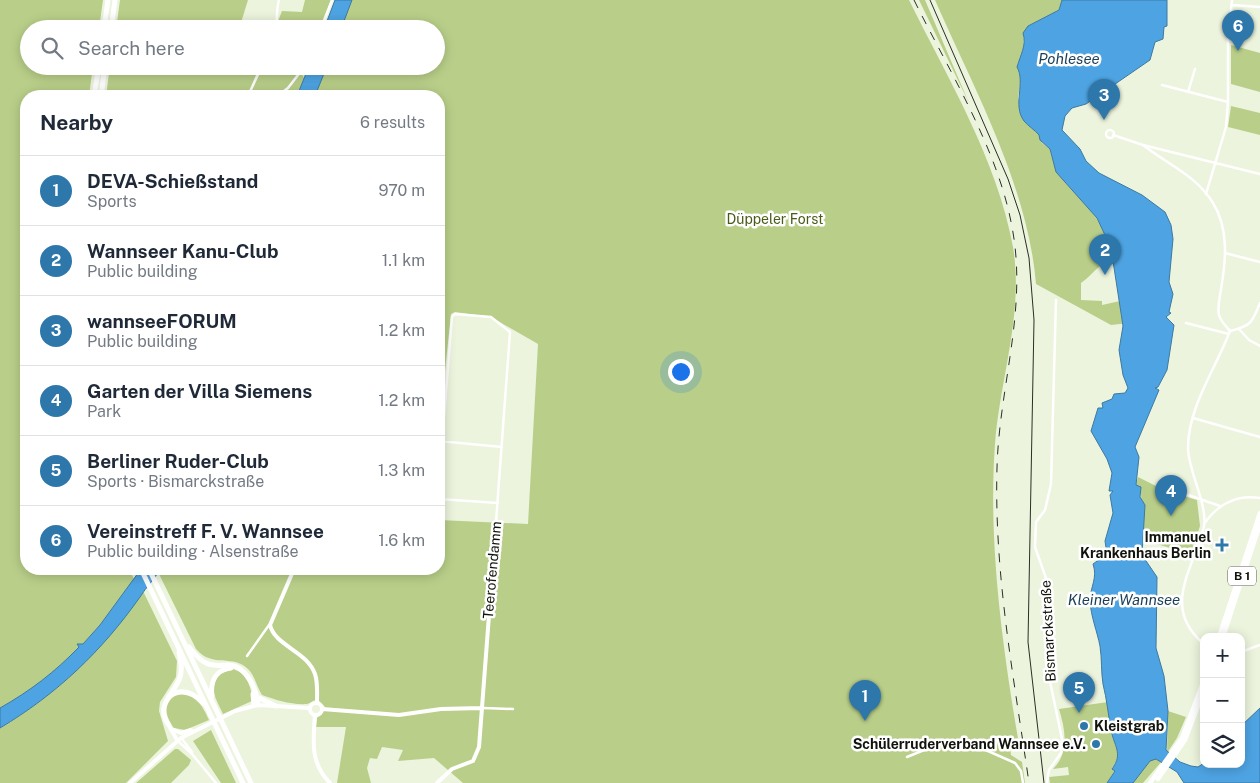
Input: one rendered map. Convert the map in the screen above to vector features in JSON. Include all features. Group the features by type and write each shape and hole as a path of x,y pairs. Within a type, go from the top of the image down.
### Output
{"highway":[{"path":"105,20 108,0"},
{"path":"112,20 115,0"},
{"path":"95,90 98,75"},
{"path":"101,90 104,75"},
{"path":"144,575 243,783"},
{"path":"152,575 251,783"},
{"path":"185,643 206,663 239,668 248,676 257,697 256,705"},
{"path":"168,724 163,714 165,700 180,679 181,664 178,647"},
{"path":"214,705 211,687 215,676 227,668 239,668"},
{"path":"251,683 256,705"},
{"path":"165,700 178,692 187,692 197,696 209,710"},
{"path":"257,697 276,706"}],"main road":[{"name":"B 1","path":"1220,633 1260,513"},
{"name":"B 1","path":"1224,633 1260,524"},
{"path":"1176,751 1200,691"},
{"path":"1154,783 1187,735 1200,701"},
{"path":"1150,783 1163,770"}],"street":[{"path":"277,20 276,11 279,0"},
{"path":"324,20 332,0"},
{"path":"1206,194 1226,127 1228,38 1232,0"},
{"path":"1232,5 1260,7"},
{"path":"1188,92 1194,69"},
{"path":"251,90 258,75"},
{"path":"285,90 297,75"},
{"path":"1162,86 1228,102"},
{"path":"1113,135 1142,145 1260,174"},
{"path":"1142,145 1185,173 1214,204 1222,226 1225,253 1218,309 1222,321 1229,332"},
{"path":"1225,253 1260,262"},
{"name":"Bismarckstraße","path":"1047,783 1049,770 1061,753 1062,739 1048,667 1047,581 1035,547 1036,522 1045,510 1050,489 1056,300"},
{"path":"1186,323 1229,332 1250,324 1260,303"},
{"name":"Teerofendamm","path":"437,783 450,771 470,762 476,757 479,747 510,331 491,317 455,314 452,317 445,389"},
{"path":"1240,329 1249,340 1260,346"},
{"path":"1204,524 1188,450 1193,418 1229,332"},
{"path":"1193,418 1260,437"},
{"path":"445,441 502,447"},
{"path":"1165,487 1220,506"},
{"path":"1200,640 1188,626 1183,616 1181,601 1183,588 1204,524 1220,506 1242,498 1260,498"},
{"path":"445,499 498,503"},
{"path":"246,656 271,622 291,575"},
{"path":"271,622 271,629 276,636 303,656 310,664 316,682 317,702 322,709"},
{"path":"1245,651 1260,645"},
{"path":"309,708 311,704 317,702"},
{"path":"130,783 179,739 195,730 256,705 309,708"},
{"path":"309,708 311,713 315,715"},
{"path":"322,709 399,715 441,708 513,709"},
{"path":"315,715 319,714 322,709"},
{"path":"315,715 315,759 321,773 330,783"},
{"path":"168,724 179,739"},
{"path":"168,724 216,783"},
{"path":"174,730 181,733 195,730"},
{"path":"908,757 946,741 963,740 1015,763 1021,771 1023,783"}],"green space":[{"path":"0,0 103,0 100,20 20,20 20,75 92,75 90,90 20,90 20,575 132,575 134,579 100,625 83,644 78,645 80,647 62,665 22,695 0,708"},
{"path":"120,0 248,0 242,20 117,20"},
{"path":"305,0 331,0 323,20 278,20 282,11 302,12"},
{"name":"Düppeler Forst","path":"352,0 909,0 970,120 1006,214 1013,247 1016,296 995,444 993,517 1002,629 1018,738 1009,741 1011,755 1022,762 1025,783 463,783 434,758 398,761 403,750 382,747 377,759 370,758 367,768 371,783 337,783 346,727 316,727 317,718 326,708 318,700 307,704 295,704 262,695 251,673 243,665 236,662 209,658 196,649 159,575 445,575 445,520 528,524 538,344 491,317 455,312 451,314 445,371 445,90 317,90 323,75 445,75 445,20 344,20"},
{"path":"919,0 925,0 969,103"},
{"path":"935,0 1062,0 1059,10 1028,26 1024,35 1023,53 1017,65 1021,79 1018,97 1024,121 1040,135 1042,143 1050,149 1052,159 1060,175 1094,214 1110,249 1113,261 1104,264 1081,283 1081,300 1102,301 1102,305 1129,299 1129,323 1111,325 1036,284 1031,247 1011,175 982,103"},
{"path":"1231,45 1260,53 1260,92 1231,84"},
{"path":"109,75 256,75 250,90 107,90"},
{"path":"258,75 302,75 304,78 299,90 251,90"},
{"path":"1231,106 1260,113 1260,135 1228,127"},
{"name":"Immanuel Krankenhaus Berlin","path":"1138,477 1164,490 1197,500 1200,526 1191,554 1143,540 1141,494 1136,485"},
{"path":"143,591 177,661 176,677 160,702 159,711 168,741 126,783 0,783 0,728 42,700 79,667 128,612"},
{"path":"233,669 242,674 248,682 252,701 223,714 214,694 214,685 219,674"},
{"path":"180,693 195,698 209,720 185,730 174,728 168,718 166,709 170,700"},
{"path":"1108,702 1110,727 1117,750 1117,758 1112,768 1115,770 1107,783 1050,783 1049,777 1069,775 1068,767 1053,769 1062,755 1065,740 1059,709"},
{"path":"1168,711 1186,717 1177,738 1167,753"},
{"path":"211,730 236,783 221,783 193,741"},
{"path":"175,749 178,749 191,760 189,765 171,783 136,783"},
{"path":"1150,760 1162,761 1143,783 1133,783"}],"water":[{"path":"335,0 352,0 344,20 327,20"},
{"name":"Kleiner Wannsee","path":"1062,0 1167,0 1167,26 1164,27 1163,39 1155,42 1150,60 1086,104 1072,108 1065,116 1062,130 1080,149 1086,161 1099,173 1142,195 1165,212 1171,225 1173,239 1169,282 1173,294 1169,312 1171,313 1166,317 1174,325 1167,370 1158,387 1155,388 1159,390 1135,447 1139,457 1136,485 1141,487 1140,497 1145,505 1142,555 1157,577 1156,648 1164,676 1168,711 1166,750 1180,762 1191,766 1200,766 1200,768 1245,768 1245,722 1260,708 1260,783 1184,783 1177,772 1156,759 1150,761 1133,783 1107,783 1115,771 1112,769 1117,758 1117,749 1112,735 1102,679 1100,646 1090,596 1095,574 1093,564 1107,554 1105,541 1113,513 1110,495 1113,491 1109,491 1112,473 1107,459 1091,431 1098,408 1103,408 1102,403 1112,399 1114,394 1125,393 1128,388 1123,375 1119,350 1123,326 1111,248 1097,218 1056,172 1050,149 1024,121 1019,108 1020,80 1017,67 1024,46 1023,33 1028,26 1059,10"},
{"path":"305,75 323,75 317,90 299,90"},
{"path":"137,575 157,575 110,635 77,670 41,701 0,728 0,708 22,695 61,665 79,647 77,644 83,644 100,625"}],"tram line":[{"path":"930,0 1008,179 1020,215 1029,258 1034,320 1028,642 1044,783"}],"railway":[{"path":"914,0 957,82 984,140 996,169 1012,227 1017,288 1015,318 999,438 997,508 1006,626 1029,783"}],"place":[{"name":"Vereinstreff F. V. Wannsee","path":"1238,51"},
{"name":"wannseeFORUM","path":"1104,120"},
{"name":"Wannseer Kanu-Club","path":"1105,275"},
{"name":"Garten der Villa Siemens","path":"1171,516"},
{"name":"Immanuel Krankenhaus Berlin","path":"1222,545"},
{"name":"Berliner Ruder-Club","path":"1079,713"},
{"name":"DEVA-Schießstand","path":"865,721"},
{"name":"Kleistgrab","path":"1084,726"},
{"name":"Schülerruderverband Wannsee e.V.","path":"1096,744"}],"water label":[{"name":"Pohlesee","path":"1069,58"}]}
